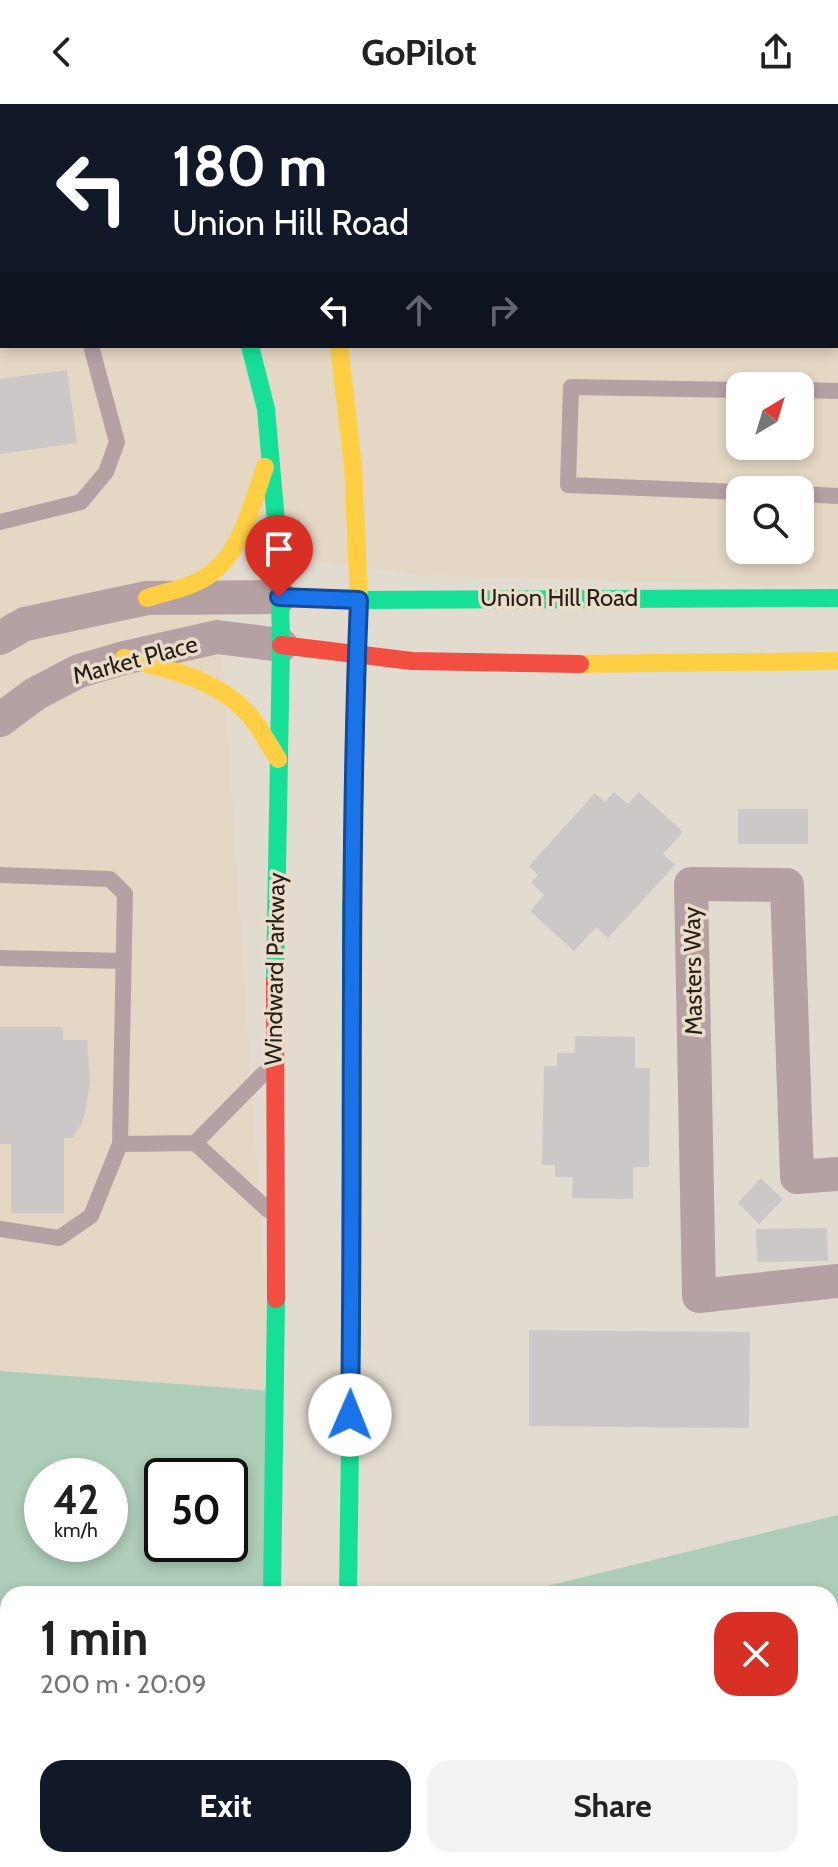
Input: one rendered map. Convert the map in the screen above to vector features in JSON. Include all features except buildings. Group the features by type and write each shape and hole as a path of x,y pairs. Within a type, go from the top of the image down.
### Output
{"main road":[{"name":"Windward Parkway","path":"251,348 266,409 279,555 281,645 273,1064 272,1586"},
{"path":"339,348 353,465 359,600 351,923 352,1296 348,1586"},
{"path":"147,598 203,579 226,558 243,530 270,453"},
{"name":"Union Hill Road","path":"279,597 359,600 838,598"},
{"path":"281,645 452,663 838,661"},
{"path":"124,658 203,679 219,688 250,715 278,759"}],"street":[{"name":"Market Place","path":"0,638 25,624 147,598 279,597"},
{"name":"Market Place","path":"0,720 35,694 79,671 124,658 217,637 281,645"},
{"name":"Masters Way","path":"838,1174 797,1177 787,885 691,884 699,1296 838,1281"}],"lane":[{"path":"0,522 81,502 106,472 117,442 92,348"},
{"path":"726,390 571,387 568,485 726,491"},
{"path":"814,390 838,391"},
{"path":"814,495 838,496"},
{"path":"0,875 110,879 125,894 120,1144 91,1216 59,1238 0,1229"},
{"path":"0,958 123,961"},
{"path":"195,1143 273,1064"},
{"path":"120,1144 195,1143 274,1216"}],"shaded area":[{"path":"0,348 838,348 838,584 770,585 427,575 215,549 272,1391 0,1371"}],"green space":[{"path":"0,1371 272,1391 267,1586 0,1586"},
{"path":"838,1515 838,1586 547,1586"}],"traffic: fast":[{"path":"251,348 266,409 279,555 281,645 275,981"},
{"path":"279,597 359,600 838,598"},
{"path":"348,1586 352,1296 351,900"},
{"path":"272,1586 276,1299"}],"traffic: slow":[{"path":"339,348 353,465 359,600 351,900"},
{"path":"147,598 195,583 215,571 226,559 243,530 265,467"},
{"path":"124,658 193,678 224,693 251,717 278,759"},
{"path":"580,664 838,661"}],"traffic: jam":[{"path":"281,645 412,661 580,664"},
{"path":"275,981 276,1299"}],"route":[{"path":"279,597 359,600 351,923 350,1415"}]}
